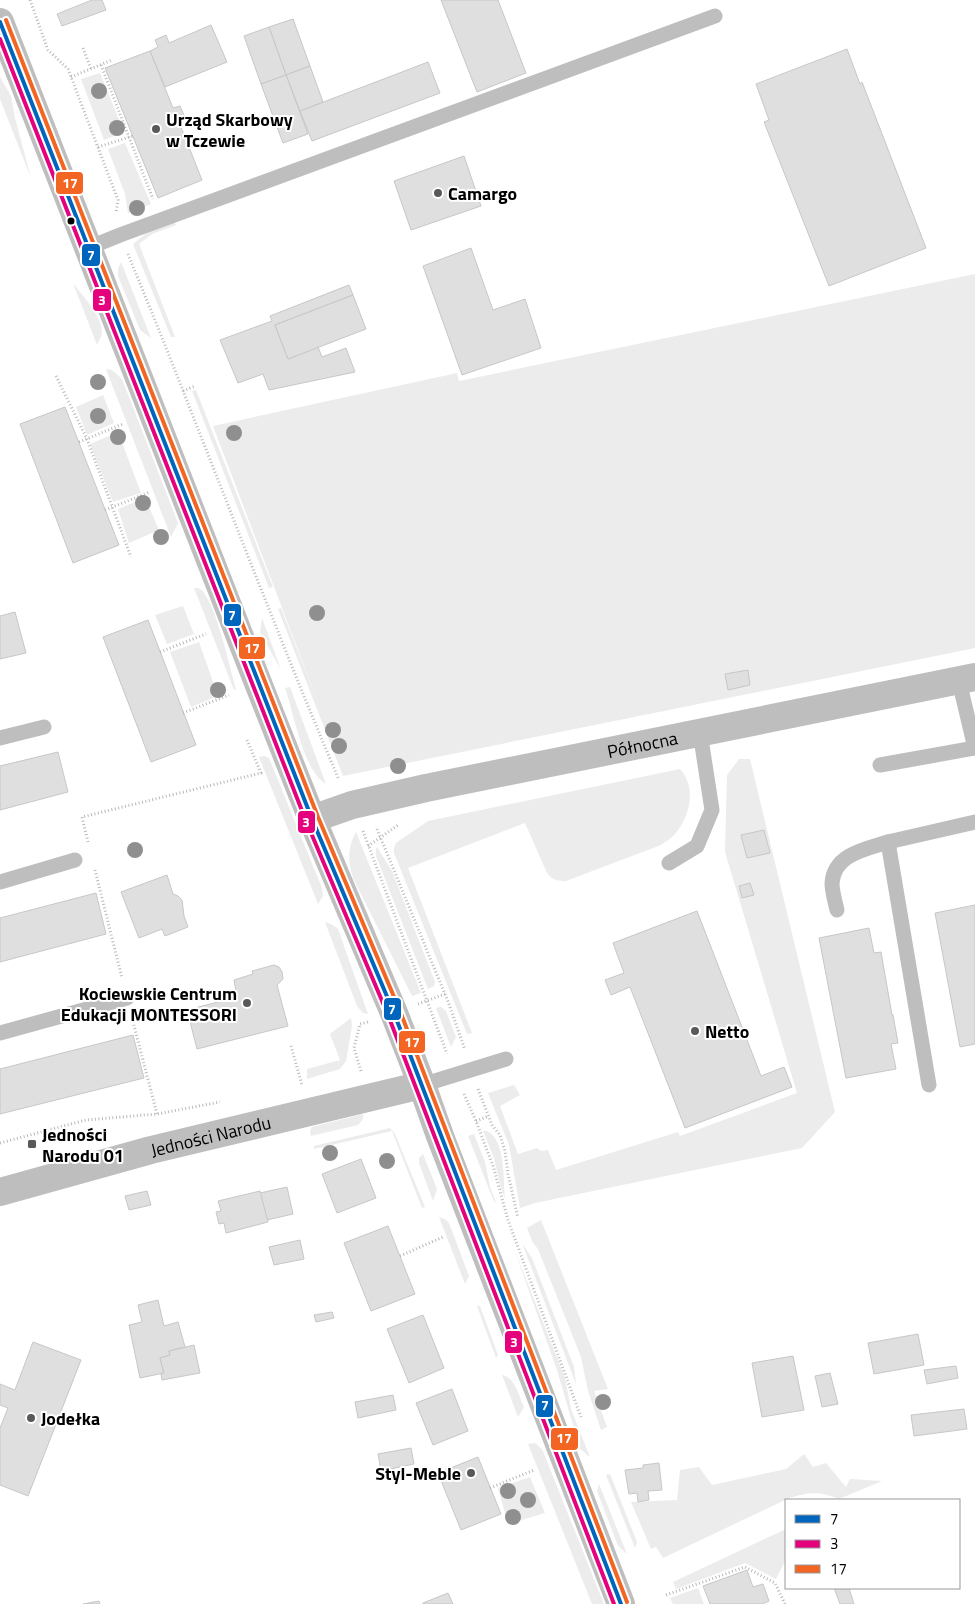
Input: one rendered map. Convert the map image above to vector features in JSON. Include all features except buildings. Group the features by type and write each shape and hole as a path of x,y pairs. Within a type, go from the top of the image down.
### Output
{"street":[{"path":"0,22 312,819 394,1012 621,1604"},
{"name":"Północna","path":"312,819 328,815 352,805 426,788 967,679"},
{"name":"Jedności Narodu","path":"0,1192 151,1150 422,1085"}],"lane":[{"path":"88,248 715,16"},
{"path":"880,765 975,748 967,679"},
{"path":"0,738 44,727"},
{"path":"669,863 697,846 712,810 700,732"},
{"path":"837,910 832,883 836,868 848,856 888,842 975,822"},
{"path":"888,842 929,1085"},
{"path":"0,882 75,860"},
{"path":"0,1033 127,998"},
{"path":"422,1085 506,1059"}],"path":[{"path":"30,0 48,50 68,69 118,200 115,219 120,235 294,676 341,783"},
{"path":"83,48 91,68"},
{"path":"71,77 112,60"},
{"path":"101,64 131,136 162,220"},
{"path":"98,147 131,136"},
{"path":"56,376 87,439 131,557"},
{"path":"183,391 195,386"},
{"path":"79,442 123,424"},
{"path":"105,510 150,492"},
{"path":"160,652 206,634"},
{"path":"183,713 229,695"},
{"path":"89,845 82,816 261,773 247,740"},
{"path":"375,824 445,994 492,1125 500,1135 506,1151 508,1174 518,1218"},
{"path":"361,826 449,1058"},
{"path":"94,864 157,1114"},
{"path":"428,1000 445,994"},
{"path":"354,1076 363,1074 354,1048 360,1024"},
{"path":"291,1046 302,1086"},
{"path":"292,1088 311,1084"},
{"path":"465,1097 493,1166 508,1220 583,1421"},
{"path":"0,1143 86,1120 157,1114 225,1101"},
{"path":"476,1121 489,1116"},
{"path":"400,1256 443,1237"},
{"path":"490,1488 534,1470"},
{"path":"666,1595 746,1567 775,1583 785,1604"}],"shaded area":[{"path":"100,73 124,132 104,140 81,79"},
{"path":"0,77 11,96 31,178 0,99"},
{"path":"125,143 151,204 128,213 125,194 108,149"},
{"path":"174,222 176,225 152,234 139,244 175,337 171,337 133,244 148,232"},
{"path":"121,262 151,338 140,330 118,276"},
{"path":"975,274 975,648 343,776 278,609 281,608 320,708 213,426 457,373 459,381"},
{"path":"73,283 99,321 102,334 97,345"},
{"path":"106,369 112,370 122,379 178,523 171,537"},
{"path":"196,390 273,587 269,588 192,391"},
{"path":"103,395 114,423 87,435 76,407"},
{"path":"118,432 141,493 113,502 90,444"},
{"path":"145,498 159,530 129,543 118,509"},
{"path":"194,588 200,589 203,592 214,613 236,689 234,690"},
{"path":"183,606 194,634 167,644 155,615"},
{"path":"262,618 281,670 260,632"},
{"path":"199,642 218,696 191,707 170,652"},
{"path":"290,687 326,784 318,777 305,755 285,688"},
{"path":"259,757 269,758 322,888 323,896 318,904"},
{"path":"739,759 750,759 835,1112 802,1148 535,1203 520,1208 509,1145 488,1093 514,1085 520,1095 500,1106 518,1154 537,1148 541,1151 548,1150 556,1170 678,1132 680,1136 797,1093 725,852 727,775"},
{"path":"680,769 685,776 690,793 684,820 674,835 661,845 566,881 555,880 547,873 525,823 408,868 472,1033 467,1034 394,853 396,843 428,821"},
{"path":"356,832 421,993 412,996 353,878 349,855"},
{"path":"377,847 392,871 435,982 434,986 428,989 376,856"},
{"path":"325,922 338,929 368,1014 363,1013 357,1006"},
{"path":"441,1007 446,1011 456,1037 451,1047 436,1008"},
{"path":"351,1018 352,1026 346,1061 340,1069 307,1079 307,1069 340,1060 330,1034"},
{"path":"363,1114 363,1119 358,1125 311,1136 310,1131 312,1127"},
{"path":"390,1128 395,1134 425,1207 422,1208 392,1131 314,1149 314,1146"},
{"path":"483,1131 487,1131 493,1136 501,1151 505,1199 494,1158"},
{"path":"474,1134 485,1162 490,1187 497,1205 468,1136"},
{"path":"423,1154 437,1189 433,1201 419,1163 419,1158"},
{"path":"439,1217 449,1223 469,1276 465,1284"},
{"path":"541,1220 608,1389 594,1391 607,1427 601,1430 588,1391 581,1357 538,1249 533,1243 527,1228"},
{"path":"522,1243 532,1258 574,1367 576,1384"},
{"path":"513,1246 565,1378 571,1409 590,1457 580,1449 557,1370"},
{"path":"477,1306 480,1306 498,1355 496,1358"},
{"path":"502,1375 506,1376 513,1383 524,1407 518,1417"},
{"path":"535,1443 542,1449 604,1604 592,1604 528,1444"},
{"path":"804,1454 813,1467 826,1463 846,1487 850,1479 882,1481 839,1499 813,1493 785,1499 663,1558 656,1547 651,1549 631,1502 677,1500 680,1470 699,1467 712,1485 786,1469"},
{"path":"610,1474 637,1542 635,1548 606,1475"},
{"path":"530,1477 545,1513 508,1524 498,1488"},
{"path":"599,1484 627,1554 618,1546 597,1491"},
{"path":"785,1529 785,1561 776,1579 745,1563 676,1589 673,1582"},
{"path":"698,1588 704,1604 673,1604 670,1598"}],"transit line":[{"name":"17","path":"6,20 318,817 400,1011 627,1602"},
{"name":"7","path":"0,22 312,819 394,1013 621,1604"},
{"name":"3","path":"0,39 306,821 388,1015 614,1604"}],"place":[{"name":"Urząd Skarbowy w Tczewie","path":"156,129"},
{"name":"Camargo","path":"438,193"},
{"name":"Kociewskie Centrum Edukacji MONTESSORI","path":"247,1003"},
{"name":"Netto","path":"695,1031"},
{"name":"Jedności Narodu 01","path":"32,1144"},
{"name":"Jodełka","path":"31,1418"},
{"name":"Styl-Meble","path":"471,1473"}]}
